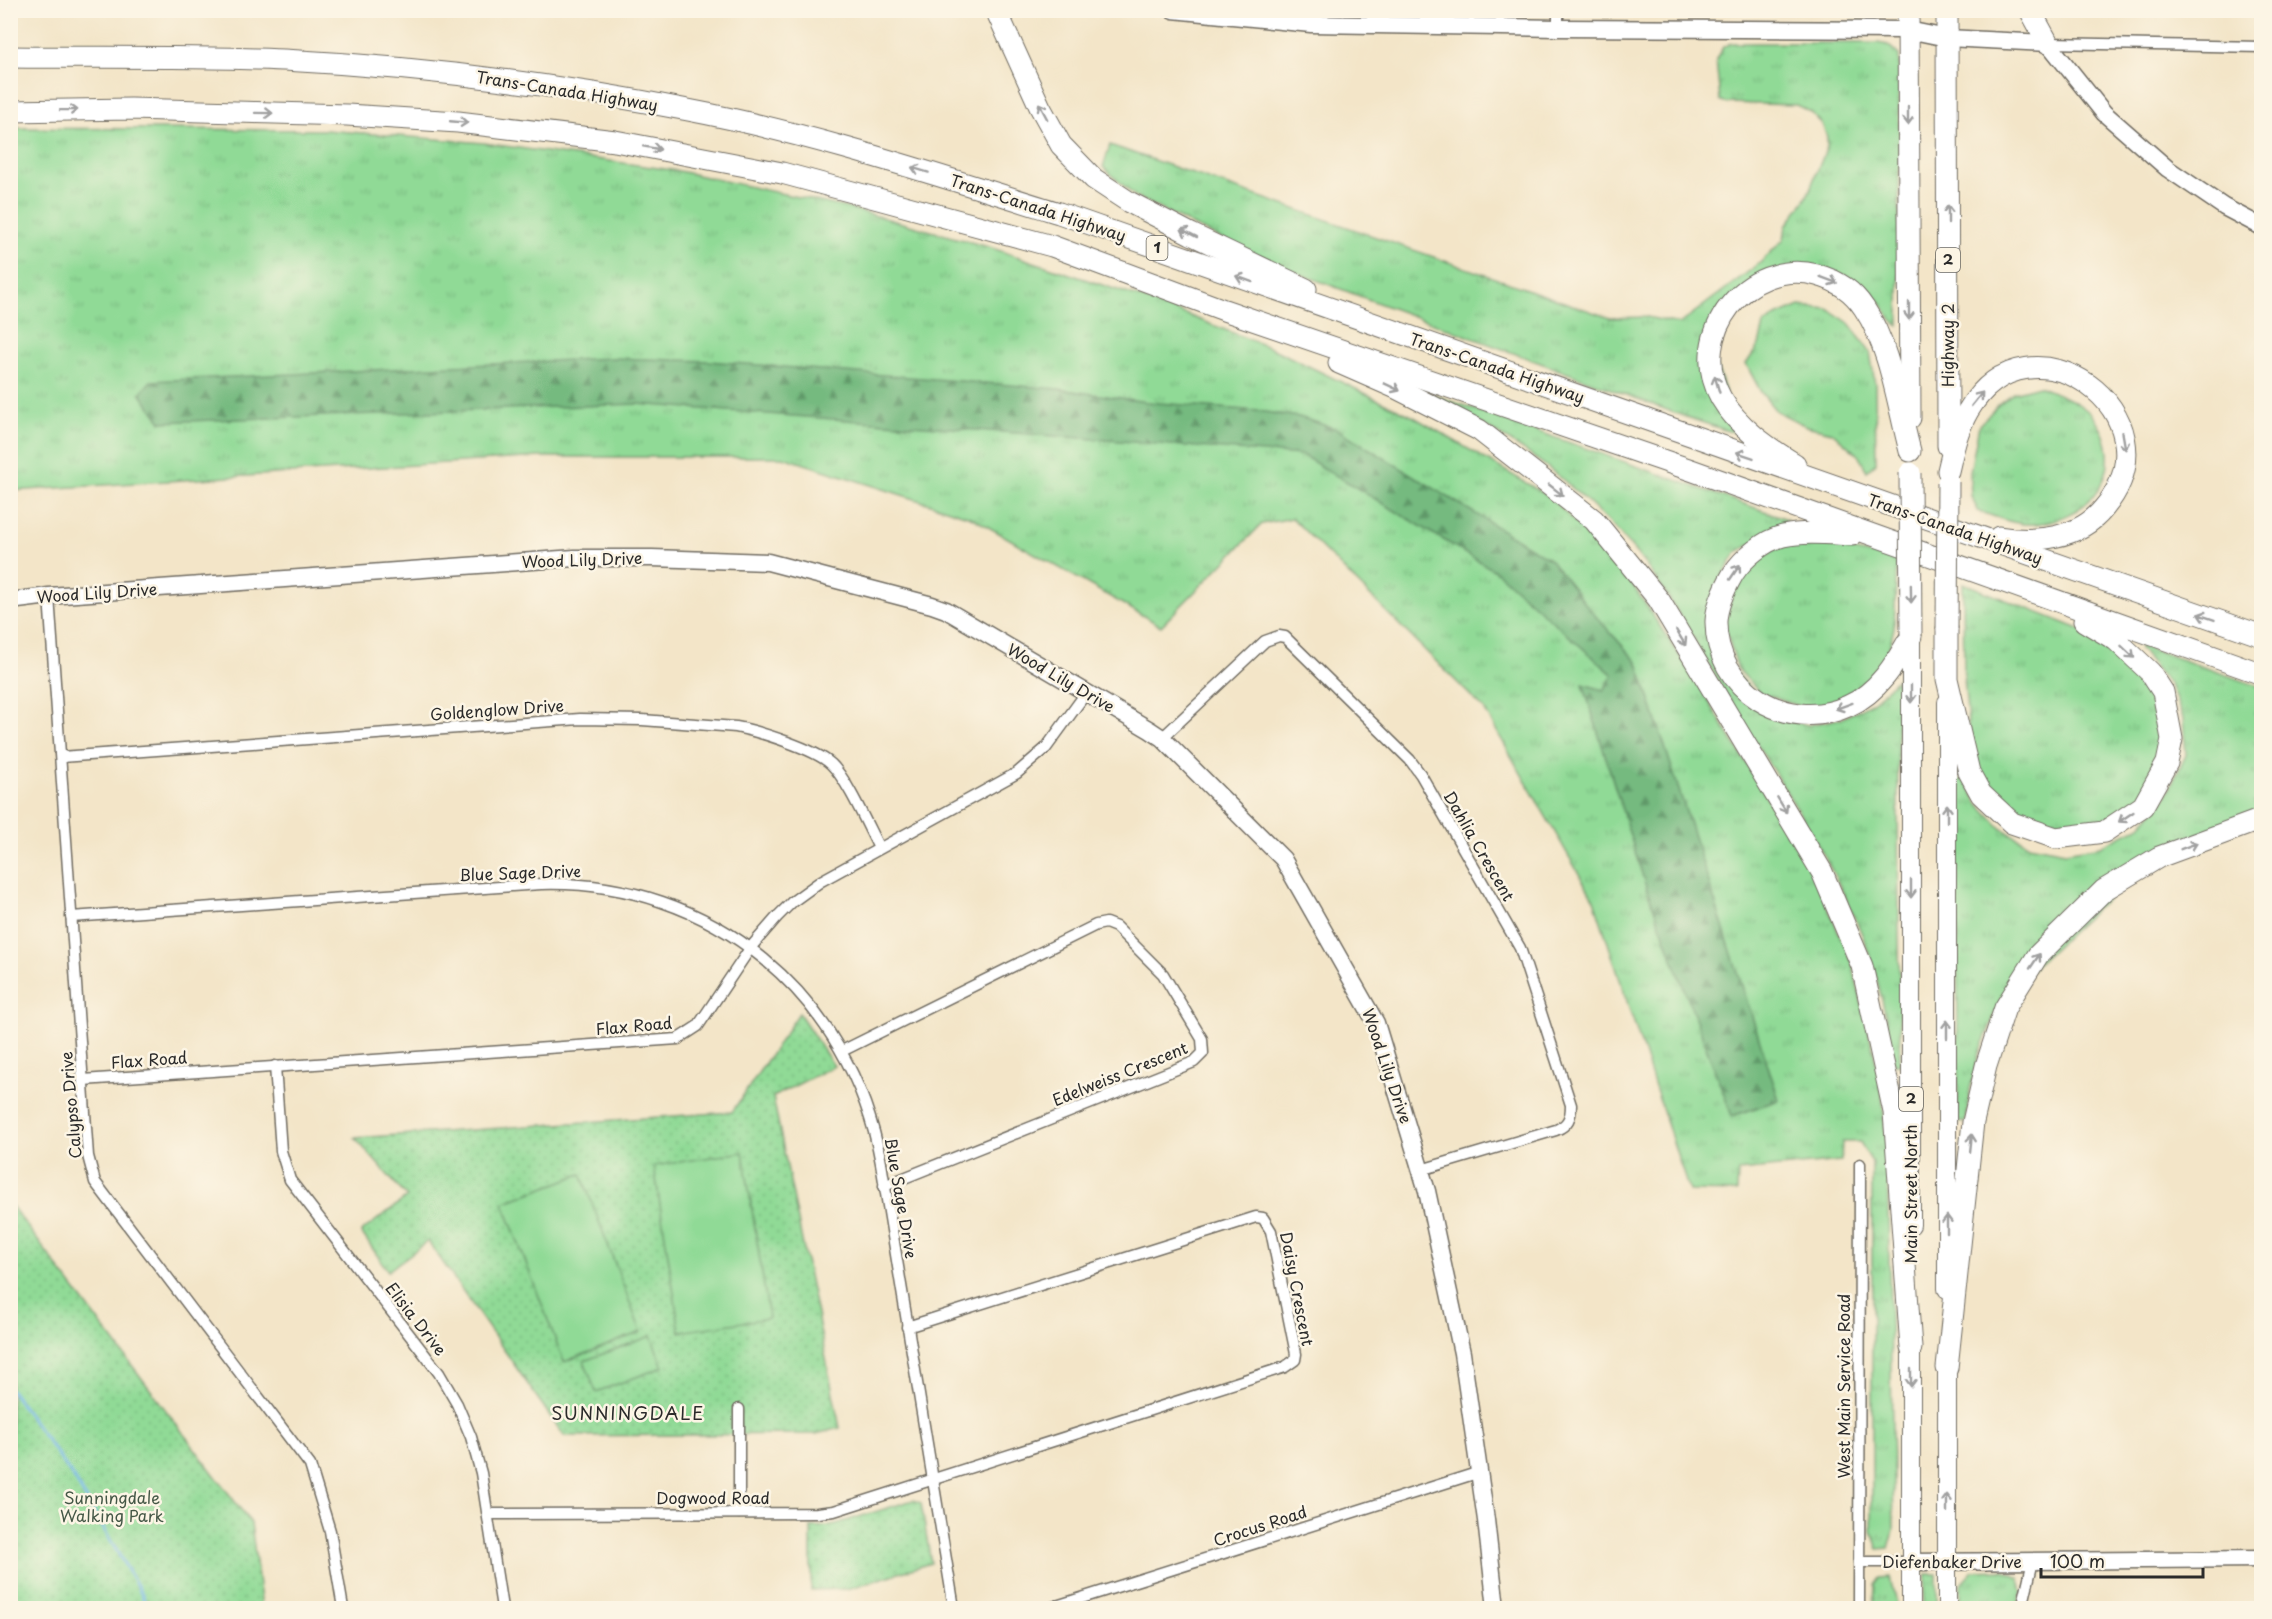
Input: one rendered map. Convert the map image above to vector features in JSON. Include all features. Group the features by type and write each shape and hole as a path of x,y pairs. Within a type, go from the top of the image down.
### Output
{"highway":[{"path":"996,10 1040,107 1061,146 1094,179 1129,202 1191,234 1413,339"},
{"name":"Highway 2","path":"1947,10 1947,679 1969,772 1981,794 2012,823 2056,838 2104,832 2143,806 2167,763 2172,739 2163,692 2150,672 2116,640 2044,598"},
{"path":"2030,10 2048,43"},
{"name":"2","path":"1908,20 1911,636"},
{"name":"Trans-Canada Highway","path":"10,57 261,60 383,67 495,79 689,110 762,126 880,157 1059,213 2262,636"},
{"name":"Trans-Canada Highway","path":"10,111 131,109 347,115 458,122 615,141 782,173 1052,246 1224,310 1691,470 2262,674"},
{"path":"1838,488 1756,439 1721,397 1711,358 1714,339 1733,301 1749,286 1770,276 1791,271 1807,273 1830,279 1843,286 1864,306 1885,353 1910,451"},
{"path":"1224,310 1396,388 1479,430 1594,520 1659,600 1822,872 1862,966 1894,1112 1911,1348"},
{"path":"1948,477 1957,433 1968,410 1987,387 2006,374 2024,369 2055,369 2085,382 2104,397 2115,412 2123,432 2126,451 2122,480 2112,500 2098,516 2082,528 2047,538 2025,539 1960,531"},
{"path":"1875,537 1816,533 1782,536 1764,545 1739,565 1723,592 1716,620 1720,647 1730,671 1749,694 1781,711 1810,716 1848,706 1868,693 1894,667 1911,636"},
{"path":"1947,1368 1973,1122 1986,1066 2005,1008 2038,955 2104,890 2159,857 2262,819"}],"main road":[{"name":"Main Street North","path":"1911,636 1911,1608"},
{"name":"2","path":"1947,679 1947,1608"}],"street":[{"path":"1173,10 1311,24 1558,28 1908,20 1947,38 2048,43 2262,47"},
{"path":"1558,10 1558,28"},
{"path":"2048,43 2103,112 2168,170 2224,207 2262,227"},
{"name":"Wood Lily Drive","path":"10,601 49,596 575,558 768,562 932,604 946,610 1162,738 1276,852 1289,868 1372,1015 1421,1170 1441,1251 1462,1353 1480,1472 1496,1608"},
{"name":"Calypso Drive","path":"49,596 88,1156 95,1182 310,1465 330,1531 343,1608"},
{"name":"Dahlia Crescent","path":"1162,738 1265,641 1279,636 1285,637 1410,760 1421,775 1520,948 1571,1106 1571,1114 1569,1121 1556,1130 1421,1170"},
{"name":"Flax Road","path":"83,1080 678,1039 698,1026 751,948 777,917 807,891 879,848 1001,784 1032,762 1059,732 1086,693"},
{"name":"Goldenglow Drive","path":"61,757 580,719 642,720 736,727 748,729 815,753 832,765 879,848"},
{"name":"Blue Sage Drive","path":"71,916 569,884 616,888 665,902 704,919 751,948 794,986 823,1022 842,1050 868,1109 878,1146 954,1608"},
{"name":"Edelweiss Crescent","path":"842,1050 1096,925 1106,923 1116,927 1163,974 1202,1039 1203,1053 1194,1062 884,1186"},
{"name":"Elisia Drive","path":"275,1065 281,1151 290,1180 420,1348 448,1388 470,1434 481,1473 502,1608"},
{"name":"West Main Service Road","path":"1859,1608 1860,1164"},
{"name":"Daisy Crescent","path":"907,1327 1256,1217 1263,1218 1271,1231 1296,1347 1295,1360 1285,1367 933,1480"},
{"path":"739,1409 739,1513"},
{"name":"Crocus Road","path":"1050,1608 1480,1472"},
{"name":"Dogwood Road","path":"488,1514 826,1513 933,1480"},
{"name":"Diefenbaker Drive","path":"1859,1562 2262,1559"},
{"path":"2022,1608 2033,1561"}],"green space":[{"path":"1731,43 1878,43 1888,45 1899,55 1899,326 1890,318 1872,292 1864,286 1838,273 1809,265 1734,307 1714,358 1739,432 1728,431 1686,417 1292,271 1135,196 1103,167 1110,145 1610,318 1647,317 1679,324 1760,263 1784,239 1786,226 1806,199 1827,147 1827,137 1822,124 1811,112 1796,105 1726,103 1720,100 1716,60 1723,47"},
{"path":"11,128 325,130 484,143 679,171 852,209 992,248 1162,305 1271,348 1414,417 1550,497 1626,575 1697,682 1814,876 1852,963 1881,1083 1887,1150 1894,1530 1889,1548 1878,1549 1872,1532 1872,1162 1860,1142 1842,1142 1841,1161 1738,1171 1737,1192 1689,1191 1594,900 1484,709 1292,518 1262,524 1161,626 971,517 783,457 540,457 11,491"},
{"path":"1800,306 1828,309 1849,323 1870,352 1875,384 1876,463 1867,471 1858,455 1832,432 1806,426 1776,411 1761,392 1746,364 1759,345 1764,325 1774,317"},
{"path":"611,358 708,361 1059,389 1147,402 1258,411 1299,417 1337,429 1551,560 1592,612 1638,663 1779,1100 1732,1116 1646,887 1583,684 1604,690 1613,675 1497,572 1302,455 637,404 161,422 140,393 151,381"},
{"path":"2039,386 2068,398 2090,413 2103,433 2108,451 2107,467 2103,482 2083,506 2053,521 2021,524 1978,511 1971,496 1970,472 1979,425 2013,393"},
{"path":"1411,387 1787,519 1784,527 1737,552 1716,586 1709,641 1776,719 1809,725 1843,718 1873,702 1897,679 1900,1064 1894,1064 1875,972 1863,937 1843,892 1799,812 1684,622 1642,560 1615,528 1540,461 1498,434"},
{"path":"1787,543 1818,543 1897,560 1894,628 1886,661 1864,686 1838,704 1808,709 1760,693 1738,669 1724,624 1734,589 1752,562"},
{"path":"1963,583 2097,636 2153,689 2165,730 2158,770 2137,804 2106,825 2070,833 2028,824 1987,789 1971,756 1964,678"},
{"path":"2140,645 2261,687 2261,810 2159,850 2002,997 1979,1053 1970,1089 1966,1122 1958,1121 1957,780 1965,780 1978,803 2001,828 2029,845 2065,852 2101,846 2141,826 2165,798 2186,755 2183,718 2170,685 2140,649"},
{"path":"799,1013 834,1066 773,1097 840,1428 816,1434 564,1436 428,1241 388,1271 361,1232 407,1197 355,1138 732,1112"},
{"path":"743,1152 769,1318 680,1332 654,1166"},
{"path":"581,1174 641,1332 564,1362 503,1203"},
{"name":"Sunningdale Walking Park","path":"11,1205 251,1523 262,1608 11,1608"},
{"path":"651,1336 663,1367 596,1392 584,1361"},
{"path":"913,1500 921,1503 931,1563 847,1589 811,1590 811,1527 830,1526"},
{"path":"2003,1570 2019,1578 2022,1592 2017,1608 1961,1608 1961,1584 1973,1571"},
{"path":"1926,1574 1937,1574 1937,1608 1922,1608"},
{"path":"1890,1577 1897,1608 1874,1608 1875,1585 1880,1578"}],"waterway":[{"path":"10,1389 72,1475 142,1594 146,1608"}],"district":[{"name":"SUNNINGDALE","path":"628,1414"}]}
